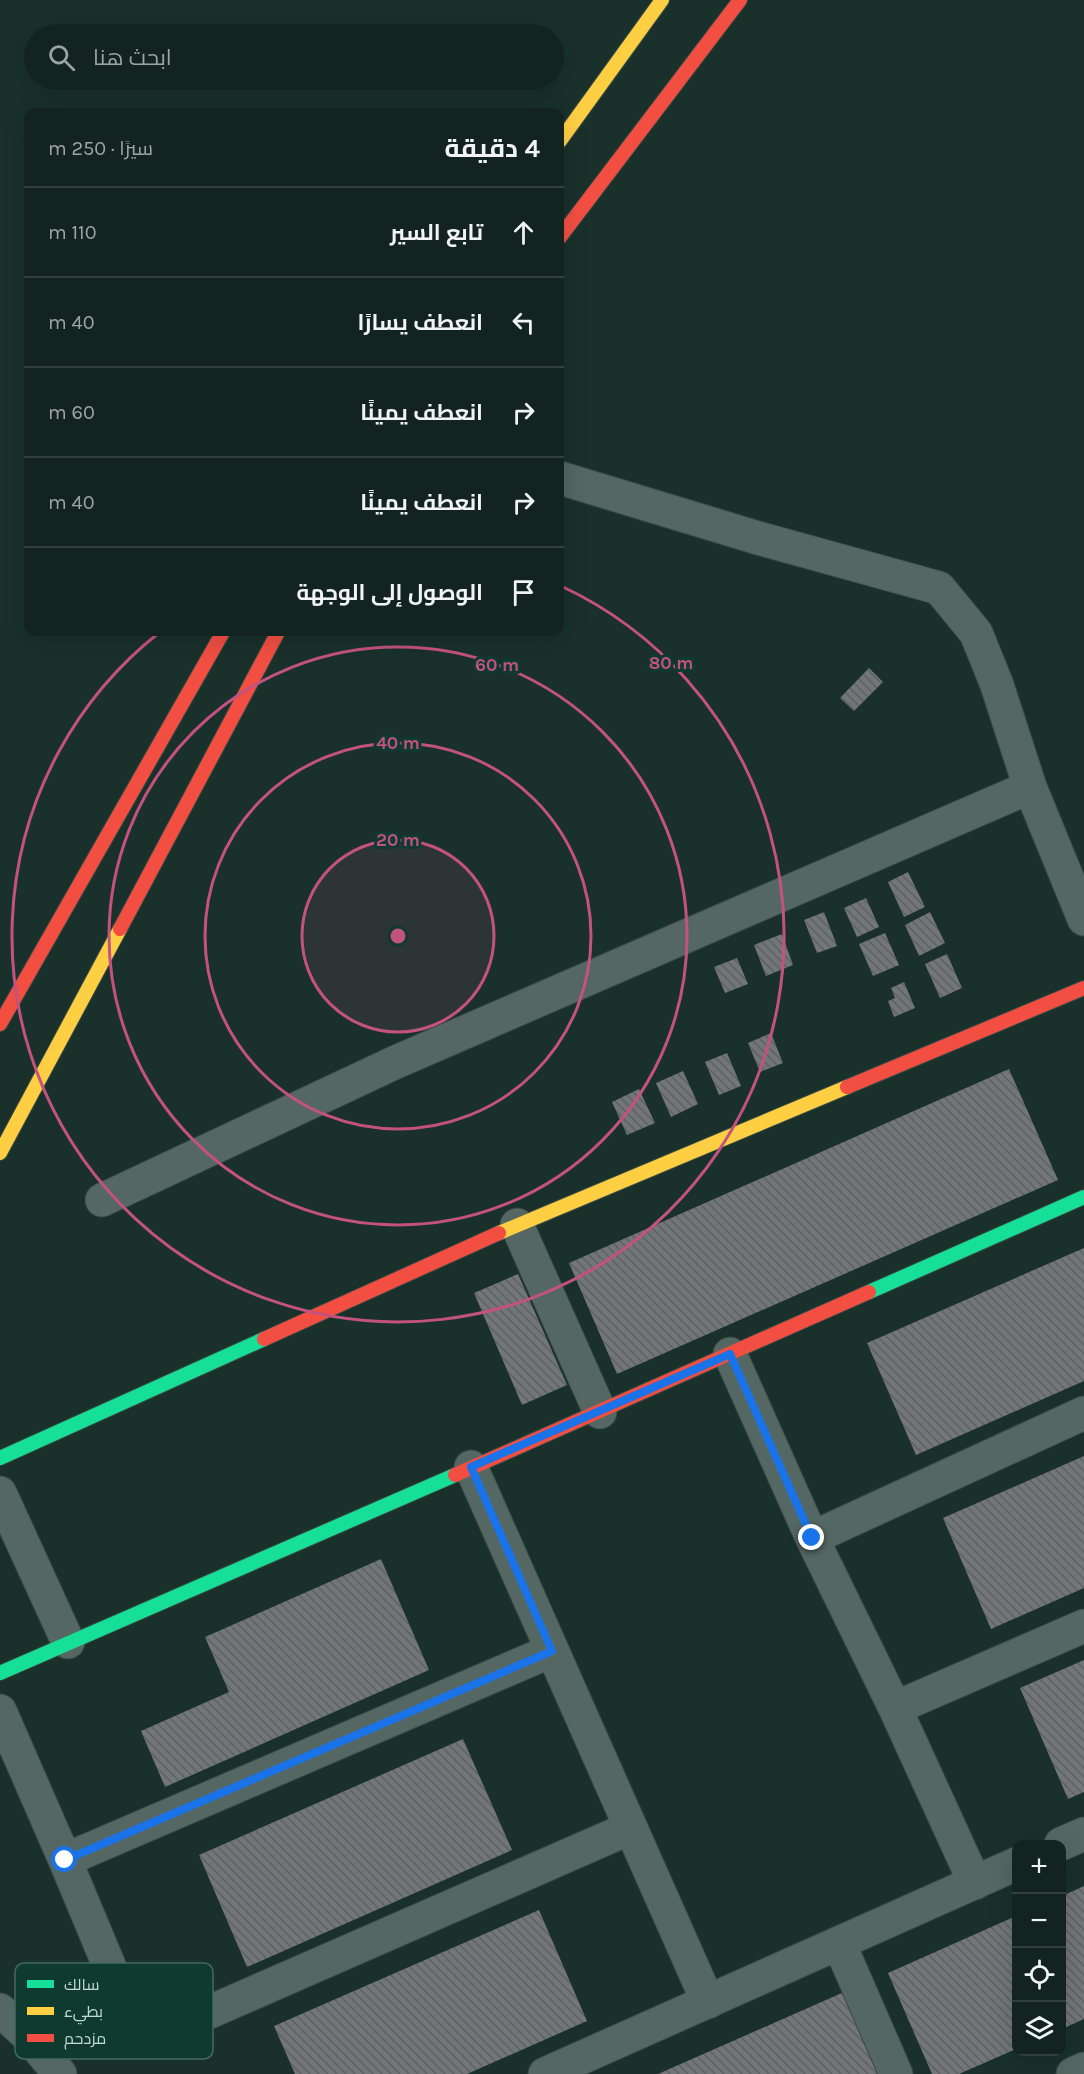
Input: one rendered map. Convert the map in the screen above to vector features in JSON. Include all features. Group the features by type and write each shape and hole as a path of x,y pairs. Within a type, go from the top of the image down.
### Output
{"street":[{"path":"564,135 662,0"},
{"path":"564,232 740,0"},
{"path":"564,479 747,535 939,588 975,633 998,685 1030,787 1084,919"},
{"path":"0,1024 221,636"},
{"path":"0,1153 276,636"},
{"path":"102,1200 396,1062 1030,787"},
{"path":"0,1458 517,1225 1084,988"},
{"path":"0,1673 600,1412 1084,1197"},
{"path":"517,1225 600,1412"},
{"path":"730,1354 812,1538 895,1708 975,1883"},
{"path":"812,1538 1084,1413"},
{"path":"471,1467 708,2002"},
{"path":"0,1493 68,1642"},
{"path":"895,1708 1084,1626"},
{"path":"65,1860 552,1651"},
{"path":"0,1711 108,1963"},
{"path":"213,2010 630,1828"},
{"path":"1066,1843 1084,1834"},
{"path":"546,2074 1012,1866"},
{"path":"839,1943 896,2074"},
{"path":"0,2010 15,2024"},
{"path":"47,2059 60,2074"},
{"path":"1073,2074 1084,2069"}],"building":[{"path":"869,668 883,682 854,711 840,698"},
{"path":"908,872 925,907 904,917 888,882"},
{"path":"866,898 879,927 857,937 844,908"},
{"path":"824,912 837,946 817,953 804,920"},
{"path":"930,912 945,943 919,956 905,925"},
{"path":"885,933 899,965 873,976 859,944"},
{"path":"782,934 793,965 766,976 754,945"},
{"path":"947,954 962,988 940,998 925,964"},
{"path":"737,958 748,984 725,993 714,967"},
{"path":"904,982 915,1008 894,1017 888,1001 895,998 891,988"},
{"path":"771,1033 783,1063 760,1072 748,1043"},
{"path":"727,1053 741,1086 719,1095 705,1062"},
{"path":"1009,1069 1058,1180 617,1374 569,1263"},
{"path":"683,1071 698,1104 671,1117 656,1083"},
{"path":"639,1089 655,1123 627,1135 612,1102"},
{"path":"1084,1248 1084,1381 916,1455 867,1343"},
{"path":"518,1274 567,1385 522,1405 474,1293"},
{"path":"1084,1456 1084,1588 991,1629 943,1518"},
{"path":"381,1559 429,1670 165,1787 141,1731 229,1692 205,1637"},
{"path":"1084,1660 1084,1792 1068,1799 1020,1688"},
{"path":"463,1739 512,1850 247,1967 199,1855"},
{"path":"1084,1886 1084,2019 1066,2027 1066,1948 1066,1894"},
{"path":"539,1910 587,2021 467,2074 295,2074 274,2026"},
{"path":"1012,1918 1012,2051 959,2074 932,2074 888,1973"},
{"path":"844,1992 880,2074 658,2074"}],"traffic: fast":[{"path":"869,1292 1084,1197"},
{"path":"0,1458 264,1339"},
{"path":"0,1673 455,1475"}],"traffic: slow":[{"path":"564,135 662,0"},
{"path":"0,1153 120,929"},
{"path":"499,1233 847,1087"}],"traffic: jam":[{"path":"564,232 740,0"},
{"path":"0,1024 221,636"},
{"path":"120,929 276,636"},
{"path":"847,1087 1084,988"},
{"path":"264,1339 499,1233"},
{"path":"455,1475 869,1292"}],"route":[{"path":"65,1860 552,1651 471,1467 730,1354 812,1538"}]}
